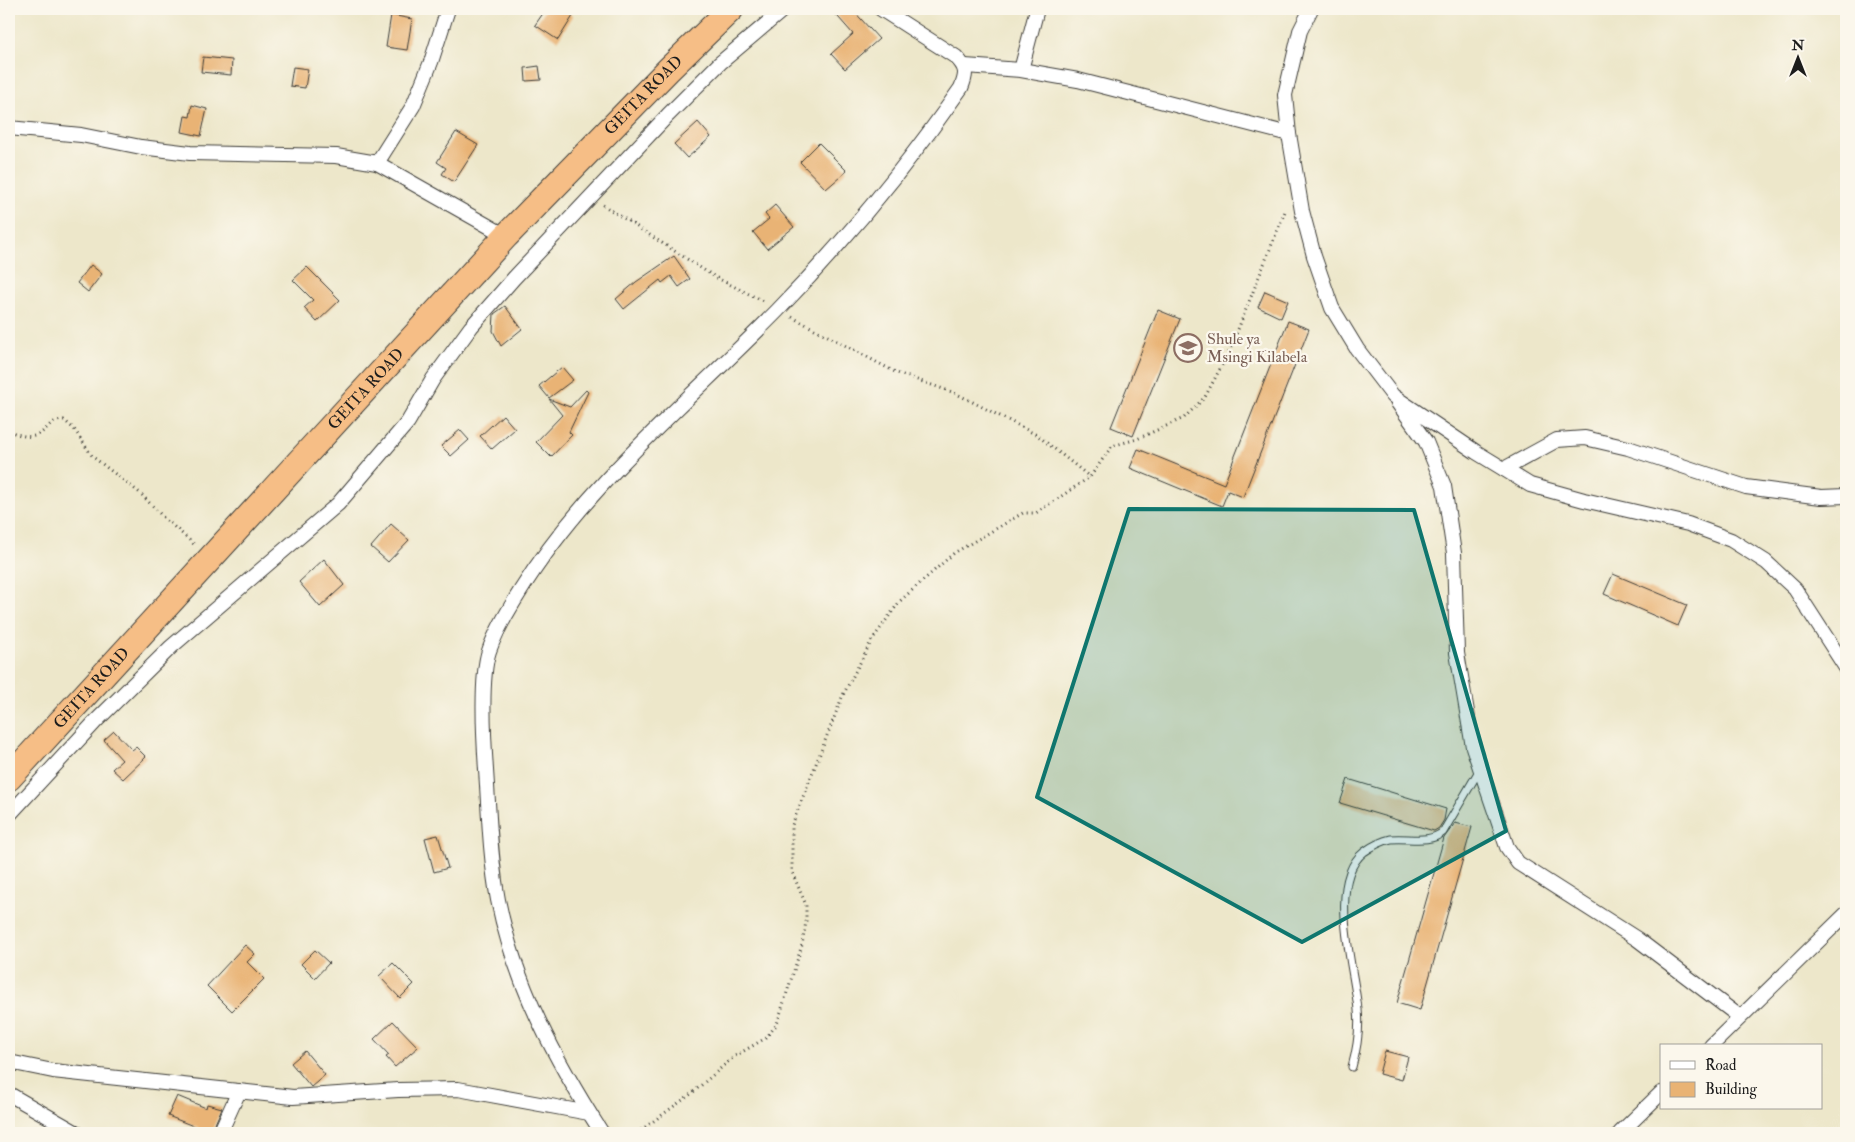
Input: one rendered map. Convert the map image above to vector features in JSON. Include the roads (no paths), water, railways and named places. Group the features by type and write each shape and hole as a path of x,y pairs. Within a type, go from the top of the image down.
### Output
{"highway":[{"name":"GEITA ROAD","path":"10,776 506,236 668,70 731,9"}],"street":[{"path":"377,164 413,106 431,62 448,9"},
{"path":"9,815 96,721 171,647 338,504 408,422 433,379 471,327 591,195 720,64 784,9"},
{"path":"602,1133 559,1065 530,1003 507,939 498,900 490,850 484,736 488,654 505,615 538,562 583,506 644,441 779,310 847,235 902,169 961,88 966,76 965,66 956,57 938,48 881,9"},
{"path":"1021,70 1037,9"},
{"path":"1311,9 1300,31 1285,95 1289,134 1302,210 1314,256 1332,308 1357,350 1426,442 1444,486 1454,553 1457,653 1474,747 1507,847 1518,864 1637,939 1740,1017"},
{"path":"965,66 1021,70 1078,80 1289,134"},
{"path":"9,128 81,135 141,147 190,153 336,156 377,164 506,236"},
{"path":"1393,396 1530,485 1584,500 1688,524 1731,540 1766,562 1795,589 1846,668"},
{"path":"1504,469 1556,440 1584,438 1628,448 1746,487 1822,497 1846,496"},
{"path":"1713,1044 1846,914"},
{"path":"9,1062 62,1072 293,1097 398,1090 458,1090 589,1113"},
{"path":"220,1133 239,1091"},
{"path":"9,1094 78,1133"},
{"path":"1620,1133 1660,1094"}],"lane":[{"path":"1352,1067 1356,1050 1359,1012 1344,908 1346,884 1354,865 1363,853 1390,839 1436,838 1443,832 1480,768"}],"place":[{"name":"Shule ya Msingi Kilabela","path":"1188,348"}]}
